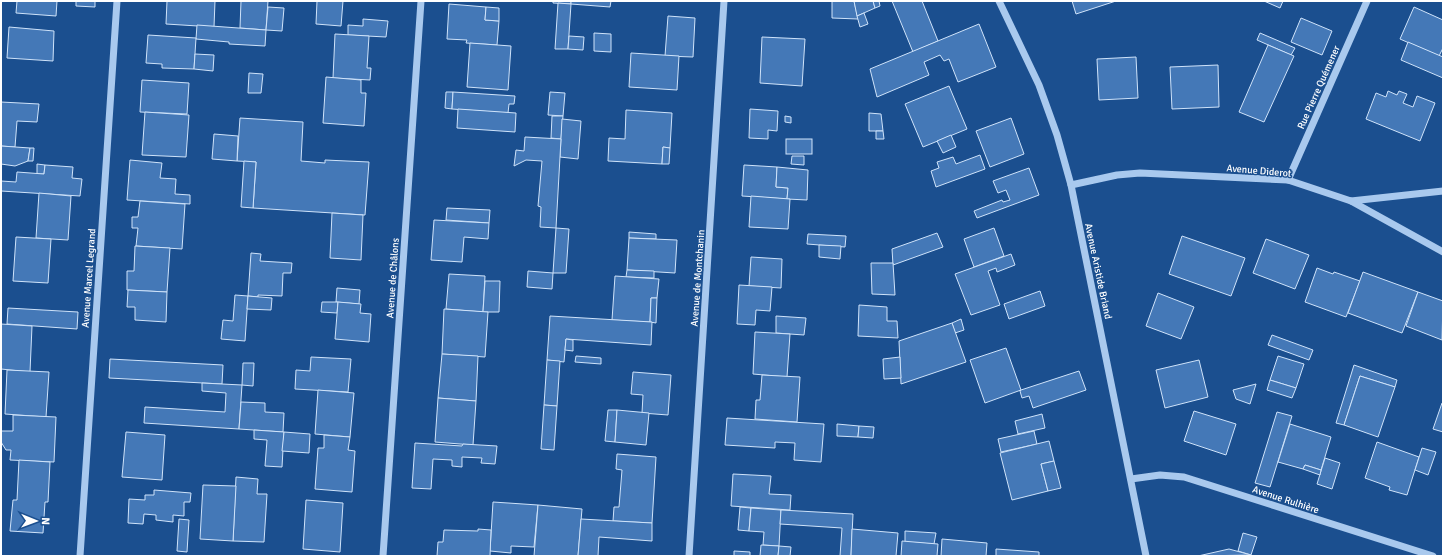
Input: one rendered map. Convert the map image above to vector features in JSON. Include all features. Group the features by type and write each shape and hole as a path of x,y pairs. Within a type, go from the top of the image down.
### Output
{"street":[{"name":"Avenue Marcel Legrand","path":"80,556 117,1"},
{"name":"Avenue de Châlons","path":"383,556 421,1"},
{"name":"Avenue de Montchanin","path":"689,556 724,1"},
{"name":"Avenue Aristide Briand","path":"999,1 1039,85 1071,185 1146,556"},
{"name":"Rue Pierre Quémener","path":"1288,180 1367,1"},
{"name":"Avenue Diderot","path":"1071,185 1117,175 1140,173 1288,180 1351,201 1443,191"},
{"path":"1351,201 1443,252"},
{"name":"Avenue Rulhière","path":"1131,479 1160,475 1184,477 1433,556"}],"building":[{"path":"17,1 57,1 56,16 16,13"},
{"path":"76,1 95,1 95,7 76,6"},
{"path":"167,1 215,1 214,27 166,24"},
{"path":"241,1 268,1 266,30 240,28"},
{"path":"317,1 343,1 341,26 316,24"},
{"path":"553,1 571,1 571,4 553,3"},
{"path":"571,1 611,1 610,7 571,4"},
{"path":"832,1 854,1 858,19 832,18"},
{"path":"854,1 873,1 875,8 857,16"},
{"path":"873,1 879,1 880,6 875,8"},
{"path":"892,1 922,1 938,41 913,52"},
{"path":"1072,1 1116,1 1076,14"},
{"path":"1264,1 1283,1 1280,8"},
{"path":"558,3 571,4 568,49 555,49"},
{"path":"449,4 486,7 485,20 499,21 497,45 466,43 467,40 447,39"},
{"path":"268,7 284,8 282,31 266,30"},
{"path":"486,7 499,8 499,21 485,20"},
{"path":"1414,7 1443,20 1443,48 1439,56 1400,39"},
{"path":"864,13 868,24 860,27 857,16"},
{"path":"668,16 695,18 693,57 665,56"},
{"path":"1301,18 1332,31 1322,55 1291,42"},
{"path":"363,19 388,21 386,37 348,35 348,25 363,26"},
{"path":"979,24 996,67 958,82 949,59 944,61 940,55 924,62 929,75 877,97 870,69"},
{"path":"197,25 266,30 265,46 229,44 229,42 196,39"},
{"path":"9,27 54,31 53,61 7,58"},
{"path":"594,33 611,34 611,52 594,51"},
{"path":"1260,33 1295,48 1291,55 1257,40"},
{"path":"335,34 369,36 367,68 371,68 370,80 333,78"},
{"path":"148,35 196,38 194,69 162,68 162,64 146,63"},
{"path":"569,36 584,37 583,50 568,49"},
{"path":"762,37 805,39 802,86 760,83"},
{"path":"1408,42 1443,57 1443,78 1401,60"},
{"path":"470,43 511,46 508,90 467,87"},
{"path":"1268,45 1294,56 1264,122 1239,112"},
{"path":"631,53 679,56 677,90 629,87"},
{"path":"195,54 214,55 213,71 194,69"},
{"path":"1136,57 1138,98 1099,100 1097,59"},
{"path":"1218,65 1219,107 1172,109 1170,67"},
{"path":"249,73 263,74 261,93 248,93"},
{"path":"326,77 361,80 361,93 366,93 364,126 323,123"},
{"path":"142,80 189,83 187,114 140,112"},
{"path":"949,86 967,129 923,147 905,104"},
{"path":"1388,91 1397,95 1399,91 1407,94 1403,103 1413,107 1417,96 1435,103 1420,141 1366,119 1376,93 1386,97"},
{"path":"446,92 453,92 452,109 445,108"},
{"path":"453,92 515,96 514,104 509,104 508,113 452,109"},
{"path":"550,92 565,93 563,116 548,115"},
{"path":"1,102 39,104 37,122 17,121 15,147 1,146"},
{"path":"458,109 516,113 515,132 457,128"},
{"path":"750,109 778,111 777,131 768,130 768,139 749,138"},
{"path":"626,110 672,113 670,148 663,147 662,164 608,161 609,138 625,139"},
{"path":"145,112 189,115 186,157 142,155"},
{"path":"869,113 881,114 883,131 869,131"},
{"path":"552,116 563,116 561,139 551,138"},
{"path":"785,116 791,117 791,123 785,122"},
{"path":"240,118 303,122 301,161 325,163 325,160 369,162 365,215 253,208 256,162 237,161"},
{"path":"1011,118 1024,154 990,167 976,131"},
{"path":"562,119 581,121 578,159 560,157"},
{"path":"876,131 883,131 884,139 876,139"},
{"path":"214,134 238,136 237,161 212,159"},
{"path":"951,135 956,147 943,153 937,141"},
{"path":"525,137 561,139 556,228 540,227 541,207 538,206 542,161 526,160 514,166 516,150 524,151"},
{"path":"786,139 812,139 812,154 786,154"},
{"path":"1,146 30,148 28,161 15,166 1,164"},
{"path":"663,147 670,148 669,164 662,164"},
{"path":"30,148 34,148 33,161 28,161"},
{"path":"980,155 985,169 936,187 931,171 939,168 937,162 953,157 956,164"},
{"path":"792,156 804,156 804,165 791,164"},
{"path":"130,160 162,163 160,178 176,179 175,194 190,195 190,204 127,200"},
{"path":"244,161 256,162 253,208 241,207"},
{"path":"37,164 45,165 44,174 37,174"},
{"path":"45,165 73,167 72,178 82,179 80,196 1,191 1,181 16,182 17,172 44,174"},
{"path":"744,165 777,167 776,187 788,188 787,199 742,196"},
{"path":"777,167 808,170 807,200 787,199 788,188 776,187"},
{"path":"1029,168 1039,195 977,218 974,211 1002,200 1003,202 1010,200 1006,190 998,193 993,181"},
{"path":"39,193 71,196 68,240 36,238"},
{"path":"751,196 790,199 788,229 749,227"},
{"path":"140,201 185,204 182,249 136,246 138,228 132,228 132,217 138,217"},
{"path":"447,208 490,210 489,223 446,220"},
{"path":"332,213 363,215 361,260 330,258"},
{"path":"434,220 489,223 488,239 464,237 462,262 431,260"},
{"path":"556,228 569,229 566,273 553,273"},
{"path":"994,228 1004,256 974,267 964,239"},
{"path":"629,232 656,234 656,239 629,238"},
{"path":"937,233 943,247 893,265 892,249"},
{"path":"808,234 846,236 845,247 807,244"},
{"path":"1182,236 1245,258 1231,296 1169,274"},
{"path":"16,237 51,239 48,283 13,281"},
{"path":"629,238 677,240 675,273 627,270"},
{"path":"1266,239 1309,255 1295,289 1253,273"},
{"path":"819,245 841,246 840,259 819,257"},
{"path":"135,246 170,248 167,292 127,290 127,271 134,271"},
{"path":"251,253 261,254 260,261 292,263 291,273 283,273 282,296 248,296"},
{"path":"1011,254 1015,265 997,272 996,268 988,271 1000,305 971,315 955,274"},
{"path":"751,257 782,259 781,288 749,286"},
{"path":"871,263 893,263 895,295 872,294"},
{"path":"1317,268 1360,281 1346,317 1305,302"},
{"path":"627,270 654,271 654,278 626,277"},
{"path":"528,271 553,273 552,289 527,287"},
{"path":"1363,272 1418,292 1402,333 1348,313"},
{"path":"449,274 485,276 483,312 446,309"},
{"path":"615,276 659,279 657,298 651,298 650,322 612,320"},
{"path":"485,281 500,281 499,312 483,312"},
{"path":"739,285 772,287 770,311 756,310 755,325 737,324"},
{"path":"337,288 360,290 359,304 336,302"},
{"path":"128,290 167,292 166,322 135,320 135,307 127,307"},
{"path":"1040,291 1045,306 1009,319 1004,304"},
{"path":"1418,292 1443,301 1442,340 1406,326"},
{"path":"1158,293 1194,307 1181,339 1146,326"},
{"path":"235,295 248,296 245,341 221,339 223,320 233,321"},
{"path":"248,296 272,298 271,310 247,309"},
{"path":"651,298 657,298 656,323 650,322"},
{"path":"322,302 338,302 337,313 321,312"},
{"path":"338,302 361,304 360,313 371,314 369,342 335,339"},
{"path":"859,305 887,307 887,321 897,321 898,338 858,336"},
{"path":"8,308 78,312 77,329 7,324"},
{"path":"444,309 488,312 485,357 442,354"},
{"path":"550,316 652,322 651,345 566,339 564,362 547,360"},
{"path":"776,316 806,318 804,335 776,333"},
{"path":"961,319 964,330 955,333 952,323"},
{"path":"952,323 966,362 901,384 899,341"},
{"path":"1,324 32,326 30,372 1,369"},
{"path":"755,332 790,334 787,377 753,374"},
{"path":"1272,335 1313,350 1309,360 1268,345"},
{"path":"566,339 573,340 573,351 565,350"},
{"path":"1006,348 1021,390 985,403 970,360"},
{"path":"442,354 478,356 476,401 438,398"},
{"path":"576,356 601,358 601,364 575,362"},
{"path":"1278,356 1304,364 1296,388 1270,380"},
{"path":"311,357 351,359 348,392 295,389 296,370 310,371"},
{"path":"900,357 901,378 884,379 883,359"},
{"path":"110,359 223,365 222,384 109,378"},
{"path":"547,360 560,361 557,406 544,405"},
{"path":"1199,360 1208,397 1165,408 1156,370"},
{"path":"243,363 254,363 253,386 242,385"},
{"path":"1354,365 1397,380 1395,387 1360,376 1344,425 1336,423"},
{"path":"7,370 49,372 46,417 5,414"},
{"path":"1079,371 1086,390 1033,408 1029,396 1022,398 1021,390"},
{"path":"633,372 671,375 668,415 642,413 643,395 631,394"},
{"path":"762,375 800,377 797,422 755,419 756,400 760,400"},
{"path":"1360,376 1395,387 1378,437 1344,425"},
{"path":"1270,380 1296,388 1292,398 1267,390"},
{"path":"202,383 242,385 239,429 144,423 145,407 225,412 226,393 202,391"},
{"path":"1256,384 1250,404 1236,399 1233,390"},
{"path":"318,390 354,393 350,437 315,434"},
{"path":"438,398 476,401 473,445 435,442"},
{"path":"241,402 265,403 265,412 284,413 283,432 239,429"},
{"path":"1442,403 1443,404 1443,432 1433,429"},
{"path":"544,405 557,406 554,450 541,449"},
{"path":"608,410 617,410 615,442 605,441"},
{"path":"617,410 649,413 646,445 615,442"},
{"path":"1194,411 1236,424 1226,455 1184,441"},
{"path":"1277,412 1292,416 1270,487 1255,483"},
{"path":"1042,414 1045,428 1018,434 1015,421"},
{"path":"13,415 56,417 54,462 10,460 11,450 6,450 1,442 1,431 13,431"},
{"path":"727,418 824,424 821,462 794,460 795,443 775,442 775,448 725,445"},
{"path":"837,424 859,426 858,437 837,436"},
{"path":"1290,424 1331,437 1321,470 1305,465 1303,469 1278,462"},
{"path":"859,426 874,427 873,438 858,437"},
{"path":"254,430 284,432 282,467 265,466 267,440 254,439"},
{"path":"1034,431 1037,444 1001,452 998,439"},
{"path":"126,432 165,435 162,480 122,477"},
{"path":"284,432 310,434 309,453 282,451"},
{"path":"324,435 350,437 348,450 355,451 352,492 315,489 318,448 324,448"},
{"path":"1049,441 1054,461 1041,464 1048,491 1012,500 1000,453"},
{"path":"1377,442 1419,457 1407,495 1389,490 1390,487 1365,478"},
{"path":"415,443 462,446 463,444 497,446 495,464 481,463 482,458 462,457 462,467 452,466 452,460 433,459 431,489 412,488"},
{"path":"1422,448 1436,452 1428,475 1415,470"},
{"path":"617,454 656,457 652,523 613,521 614,507 619,507 622,470 616,469"},
{"path":"1325,458 1340,463 1332,489 1317,484"},
{"path":"19,460 50,462 48,502 45,502 43,533 10,531 13,500 17,500"},
{"path":"1054,461 1061,488 1048,491 1041,464"},
{"path":"1305,465 1321,470 1320,475 1303,469"},
{"path":"733,474 771,476 769,494 791,495 790,510 731,506"},
{"path":"236,477 258,479 257,494 267,494 264,542 233,541"},
{"path":"203,485 236,486 233,541 200,539"},
{"path":"154,490 191,493 190,502 184,502 184,516 173,515 173,522 156,520 156,515 144,514 143,524 128,523 129,499 145,500 145,495 154,495"},
{"path":"306,500 343,503 340,552 303,549"},
{"path":"493,502 538,505 534,547 511,546 511,553 490,551"},
{"path":"538,505 582,509 578,556 534,556"},
{"path":"740,507 751,508 749,531 738,530"},
{"path":"751,508 781,510 779,546 763,545 764,532 749,531"},
{"path":"781,510 853,514 851,556 840,556 842,528 780,524"},
{"path":"179,519 189,520 187,552 177,551"},
{"path":"581,519 652,523 652,541 599,537 598,556 578,556"},
{"path":"478,529 491,530 490,556 437,556 438,542 443,542 444,530 478,531"},
{"path":"852,529 898,533 896,556 851,556"},
{"path":"905,531 936,533 934,544 905,542"},
{"path":"1243,533 1257,537 1251,555 1238,551"},
{"path":"942,539 987,543 986,556 941,556"},
{"path":"902,541 938,544 937,556 901,556"},
{"path":"761,545 779,546 778,556 760,556"},
{"path":"779,546 791,547 790,556 778,556"},
{"path":"996,549 1039,552 1039,556 996,556"},
{"path":"1229,549 1251,555 1198,556"},
{"path":"734,551 750,552 750,556 734,556"}]}
